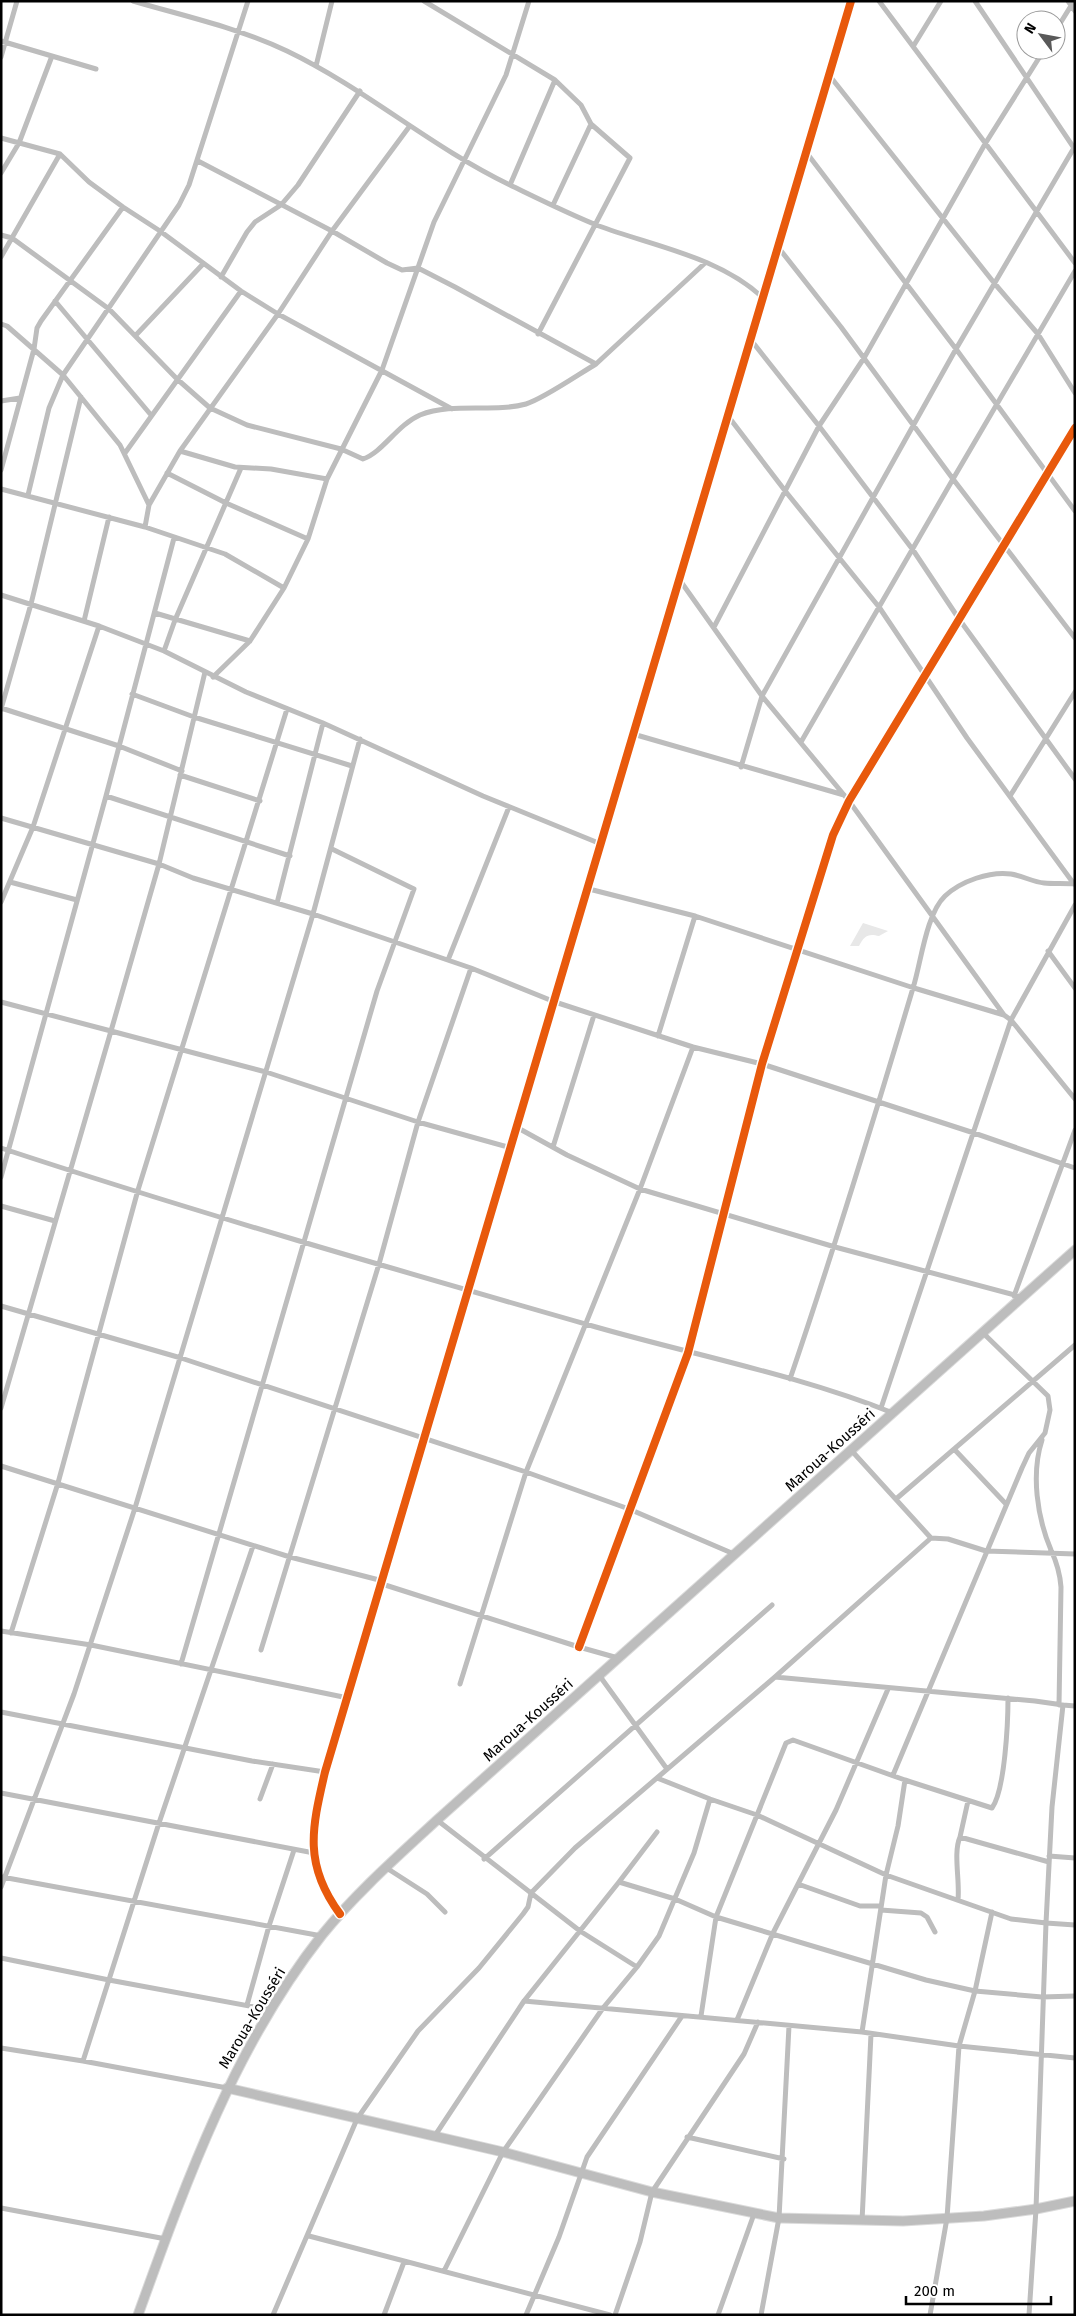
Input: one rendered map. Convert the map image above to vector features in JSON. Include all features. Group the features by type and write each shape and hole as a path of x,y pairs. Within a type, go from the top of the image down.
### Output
{"main road":[{"name":"Maroua-Kousséri","path":"138,2315 166,2239 227,2088 271,2010 322,1936 340,1914 386,1867 437,1820 982,1332 1018,1296 1075,1250"},
{"path":"227,2088 503,2152 652,2192 780,2218 862,2220 947,2218 1036,2209 1075,2201"}],"street":[{"path":"1,57 17,1"},
{"path":"133,1 237,32 285,50 360,91 409,127 463,161 597,225 705,262 745,282 763,298"},
{"path":"28,495 49,408 63,375 179,205 198,161 248,1"},
{"path":"316,66 332,1"},
{"path":"424,1 556,80 581,105 591,124 630,158 597,225 538,334"},
{"path":"213,677 250,642 284,588 308,539 327,479 340,449 382,370 434,222 496,97 513,53 529,1"},
{"path":"340,1914 321,1882 314,1853 314,1819 325,1772 426,1438 468,1290 518,1128 851,1"},
{"path":"879,1 914,45 985,144 1075,263"},
{"path":"914,45 941,1"},
{"path":"741,767 762,696 956,349 1074,147 975,1"},
{"path":"1071,3 1075,11"},
{"path":"4,42 96,69"},
{"path":"1,173 19,143 52,56"},
{"path":"714,627 819,426 864,358 905,284 945,220 985,144 1038,60"},
{"path":"829,75 995,284 1038,334 1075,393"},
{"path":"510,185 556,80"},
{"path":"221,278 251,227 281,205 298,185 360,91"},
{"path":"553,205 591,124"},
{"path":"145,527 149,505 180,451 278,314 332,231 409,127"},
{"path":"1,138 60,154 89,182 160,231 241,291 278,314 453,409"},
{"path":"806,152 956,349 1075,511"},
{"path":"1,257 60,154"},
{"path":"198,161 402,270 418,268 455,286 538,334 596,364"},
{"path":"1,470 34,349 37,328 69,280 123,207"},
{"path":"1,235 12,238 109,309 177,379 210,408 258,429 340,449 362,459 367,457 405,423 422,415 453,409 528,404 596,364 705,262"},
{"path":"778,247 864,358 1003,546 1075,638"},
{"path":"136,335 203,264"},
{"path":"800,742 914,550 1075,271"},
{"path":"125,453 241,291"},
{"path":"55,301 151,415"},
{"path":"1,324 7,326 63,375 81,397 125,453 149,505"},
{"path":"751,340 914,550 959,619 1044,740 1075,780"},
{"path":"81,397 31,604 1,708 119,746 181,773 260,800"},
{"path":"1,401 20,398"},
{"path":"728,416 786,492 879,607 967,738 1074,884"},
{"path":"579,1648 688,1353 762,1064 833,835 849,801 1075,428"},
{"path":"180,451 241,468 271,469 327,479"},
{"path":"164,651 205,548 241,468"},
{"path":"167,473 226,503 308,539"},
{"path":"1,489 145,527 226,554 284,588"},
{"path":"84,621 109,517"},
{"path":"1,1177 106,796 174,538"},
{"path":"679,579 762,696 849,801 1004,1015 1011,1020 1075,1099"},
{"path":"1,595 99,626 164,651 213,677 601,844"},
{"path":"155,613 250,642"},
{"path":"1,902 33,827 99,626"},
{"path":"1,1408 159,864 205,672"},
{"path":"1010,796 1075,692"},
{"path":"132,694 194,717 352,766"},
{"path":"11,1633 58,1483 138,1190 233,890 287,709"},
{"path":"277,903 323,723"},
{"path":"633,734 845,796"},
{"path":"1,1887 3,1877 63,1723 91,1644 135,1508 313,914 360,739"},
{"path":"106,796 247,844 290,856"},
{"path":"448,960 509,806"},
{"path":"1,818 159,864 233,890 313,914 471,968 555,1002 693,1047 762,1064 1075,1168"},
{"path":"181,1664 378,991 414,889 332,848"},
{"path":"790,1379 835,1247 877,1102 914,988 932,917 938,903 945,896 975,879 1010,874 1044,883 1074,884"},
{"path":"10,882 77,900"},
{"path":"589,889 694,916 914,988 1004,1015"},
{"path":"881,1408 1011,1020 1075,905"},
{"path":"658,1036 694,916"},
{"path":"1048,952 1075,988"},
{"path":"261,1650 379,1264 418,1122 471,968"},
{"path":"1,1002 266,1072 418,1122 511,1148"},
{"path":"553,1148 594,1015"},
{"path":"460,1684 526,1472 584,1324 640,1189 693,1047"},
{"path":"518,1128 553,1148 640,1189 835,1247 1018,1296 1061,1162 1075,1130"},
{"path":"1,1148 304,1242 584,1324 790,1379 892,1413"},
{"path":"1,1206 55,1221"},
{"path":"1,1306 181,1358 426,1438 629,1509 734,1554"},
{"path":"982,1332 1050,1400 1050,1410 1038,1456 1038,1504 1060,1574 1061,1588 1061,1705 1049,1859 1042,1997 1036,2209 1029,2315"},
{"path":"896,1499 1075,1345"},
{"path":"893,1775 1006,1504 1029,1453 1045,1433"},
{"path":"851,1450 931,1538 948,1539 986,1551 1075,1554"},
{"path":"954,1450 1006,1504"},
{"path":"1,1466 253,1546 383,1582 579,1648 618,1658"},
{"path":"273,2315 309,2236 357,2119 414,2036 479,1968 523,1914 528,1907 531,1892 575,1848 775,1677 931,1538"},
{"path":"83,2061 136,1900 159,1823 253,1546"},
{"path":"484,1859 772,1605"},
{"path":"1,1631 91,1644 348,1698"},
{"path":"599,1674 667,1769"},
{"path":"775,1677 1008,1698 1075,1706"},
{"path":"737,2020 773,1933 819,1845 858,1762 888,1688"},
{"path":"701,2016 716,1917 756,1816 789,1741 858,1762 989,1809 994,1806 1008,1730 1008,1698"},
{"path":"1,1712 273,1764 325,1772"},
{"path":"260,1799 273,1764"},
{"path":"657,1778 756,1816 886,1875 1022,1922 1075,1925"},
{"path":"862,2032 886,1875 898,1826 905,1780"},
{"path":"1,1793 314,1853"},
{"path":"444,2271 503,2152 603,2008 637,1967 658,1936 676,1899 694,1853 710,1799"},
{"path":"958,1900 959,1874 957,1853 968,1802"},
{"path":"437,1820 484,1859 531,1892 580,1931 637,1967"},
{"path":"434,2137 524,2001 657,1832"},
{"path":"960,1837 1049,1859 1075,1858"},
{"path":"247,2005 269,1926 294,1850"},
{"path":"386,1867 427,1894 446,1912"},
{"path":"3,1877 136,1900 322,1936"},
{"path":"619,1882 676,1899 716,1917 872,1964 974,1991 1042,1997 1075,1996"},
{"path":"798,1884 860,1906 921,1913 927,1918 935,1932"},
{"path":"930,2315 947,2218 959,2046 992,1912"},
{"path":"1,1958 271,2010"},
{"path":"524,2001 862,2032 959,2046 1075,2058"},
{"path":"526,2315 559,2237 580,2173 597,2140 682,2016"},
{"path":"615,2315 640,2242 652,2192 686,2137 744,2054 758,2022"},
{"path":"761,2315 780,2218 789,2026"},
{"path":"862,2220 871,2034"},
{"path":"1,2048 227,2088"},
{"path":"686,2137 784,2159"},
{"path":"1,2208 166,2239"},
{"path":"718,2315 754,2214"},
{"path":"309,2236 610,2315"},
{"path":"384,2315 404,2262"}],"shaded area":[{"path":"863,923 888,931 879,936 867,936 859,946 850,946"}],"cycle path":[{"path":"340,1914 320,1879 314,1845 314,1828 325,1772 851,1"},
{"path":"579,1647 688,1353 762,1064 833,835 849,801 1075,428"}]}
